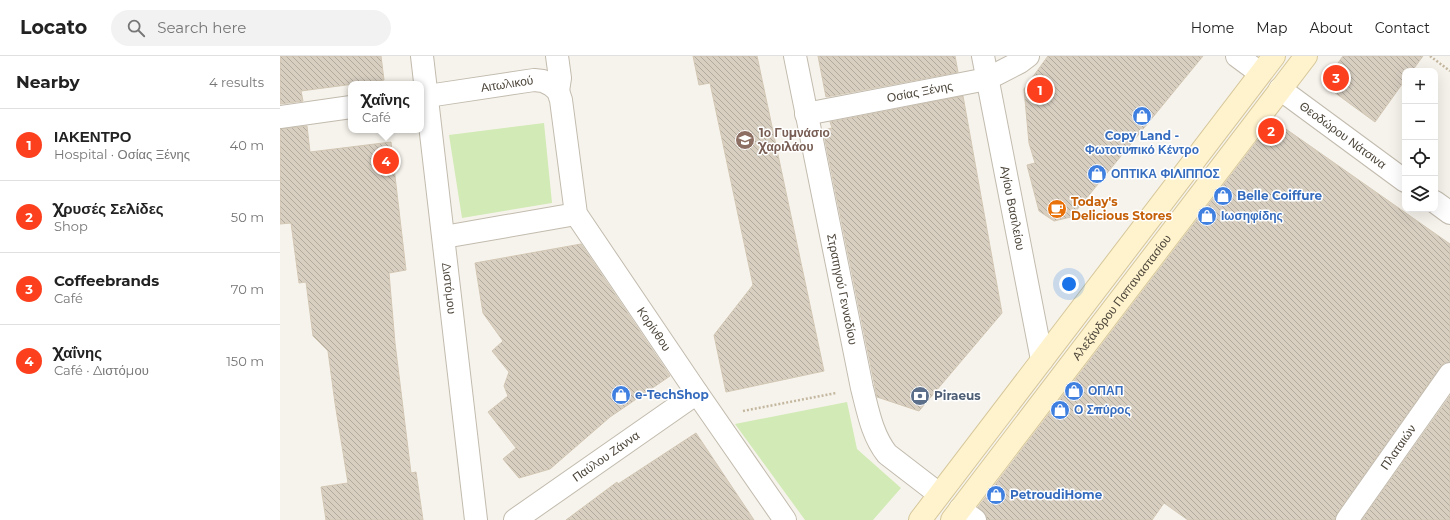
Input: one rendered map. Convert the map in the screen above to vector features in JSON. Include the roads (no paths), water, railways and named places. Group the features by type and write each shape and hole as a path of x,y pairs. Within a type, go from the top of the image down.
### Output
{"main road":[{"path":"920,520 1274,56"},
{"name":"Αλεξάνδρου Παπαναστασίου","path":"962,516 1306,56"}],"street":[{"name":"Διστόμου","path":"422,56 423,81"},
{"path":"558,56 560,78 558,91"},
{"name":"Στρατηγού Γενναδίου","path":"795,56 862,388 874,433 887,454 939,494"},
{"name":"Αγίου Βασιλείου","path":"983,56 1042,360"},
{"name":"Οσίας Ξένης","path":"806,114 987,79 1020,62 1028,56"},
{"path":"1237,56 1260,73"},
{"name":"Αιτωλικού","path":"424,97 534,80 543,81 558,91"},
{"name":"Θεοδώρου Νάτσινα","path":"1280,89 1402,179"},
{"name":"Κορίνθου","path":"558,91 561,100 576,214 785,520"},
{"name":"Διστόμου","path":"424,97 444,237 476,520"},
{"path":"280,117 348,107"},
{"path":"1438,204 1450,212"},
{"path":"444,237 576,214"},
{"name":"Πλαταιών","path":"1347,520 1450,374"},
{"name":"Παύλου Ζάννα","path":"515,520 697,393"}],"place":[{"name":"Coffeebrands","path":"1336,78"},
{"name":"ΙΑΚΕΝΤΡΟ","path":"1040,90"},
{"name":"Copy Land - Φωτοτυπικό Κέντρο","path":"1142,116"},
{"name":"Χρυσές Σελίδες","path":"1271,131"},
{"name":"1ο Γυμνάσιο Χαριλάου","path":"745,140"},
{"name":"Χαΐνης","path":"386,161"},
{"name":"ΟΠΤΙΚΑ ΦΙΛΙΠΠΟΣ","path":"1097,174"},
{"name":"Belle Coiffure","path":"1223,196"},
{"name":"Today's Delicious Stores","path":"1057,209"},
{"name":"Ιωσηφίδης","path":"1207,216"},
{"name":"ΟΠΑΠ","path":"1074,391"},
{"name":"e-TechShop","path":"621,395"},
{"name":"Piraeus","path":"920,396"},
{"name":"Ο Σπύρος","path":"1060,410"},
{"name":"PetroudiHome","path":"996,495"}]}
